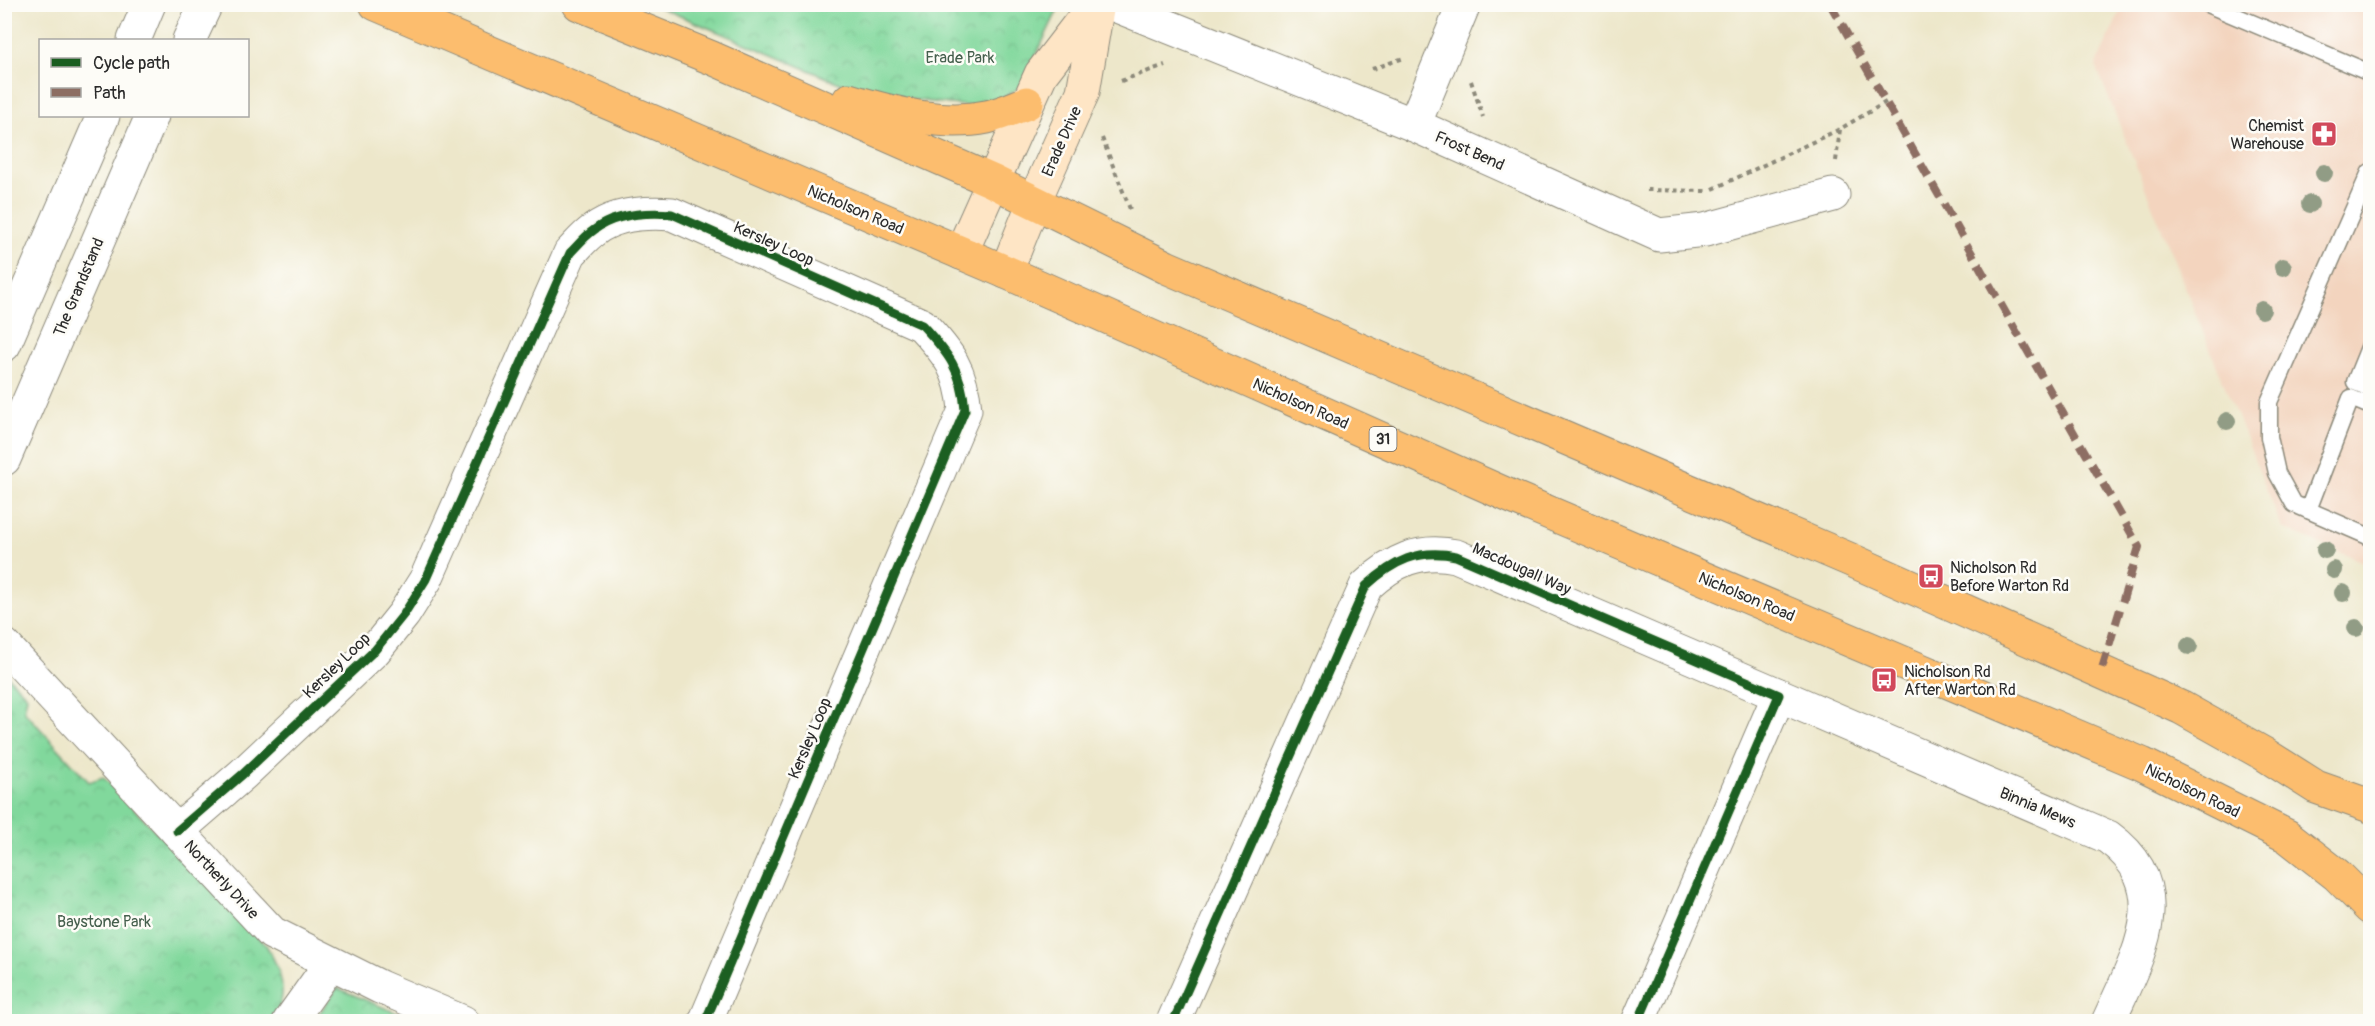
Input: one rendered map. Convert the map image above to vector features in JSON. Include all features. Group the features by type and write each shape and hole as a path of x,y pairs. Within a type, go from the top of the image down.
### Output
{"main road":[{"name":"Nicholson Road","path":"376,4 1006,272 1512,496 2142,764 2287,836 2337,875 2370,908"},
{"path":"579,4 712,58 992,181 1166,267 1851,560 2182,708 2264,754 2316,787 2370,806"},
{"path":"712,58 890,112 944,119 987,117 1027,103"}],"street":[{"path":"134,39 149,4"},
{"path":"189,39 206,4"},
{"name":"Erade Drive","path":"961,253 1041,74 1096,4"},
{"name":"Erade Drive","path":"1006,272 1083,92 1096,4"},
{"name":"Frost Bend","path":"1112,4 1414,125 1659,235 1705,230 1833,195"},
{"path":"1414,125 1464,4"},
{"path":"4,345 103,117"},
{"name":"The Grandstand","path":"4,459 152,117"},
{"name":"Kersley Loop","path":"177,831 243,774 375,650 404,614 426,579 570,253 595,229 613,221 642,214 672,214 922,325 950,357 963,390 964,410 705,1022"},
{"name":"Macdougall Way","path":"1173,1022 1366,586 1382,571 1418,555 1437,552 1456,556 1779,695"},
{"name":"Northerly Drive","path":"4,645 272,933 380,987 463,1022"},
{"path":"1638,1022 1779,695"},
{"name":"Binnia Mews","path":"1779,695 2108,837 2121,846 2135,866 2147,895 2148,922 2143,942 2108,1022"},
{"path":"288,1022 331,963"}],"lane":[{"path":"2207,4 2370,73"},
{"path":"2370,172 2269,402 2269,438 2277,473 2294,504 2370,537"},
{"path":"2370,345 2355,382 2370,388"},
{"path":"2308,510 2351,398 2370,406"}],"path":[{"path":"1363,72 1411,56 1470,78 1484,119"},
{"path":"1640,190 1708,191 1839,129 1886,102"},
{"path":"1833,195 1839,129"},
{"path":"1101,135 1132,212"}],"shaded area":[{"path":"2123,5 2370,5 2370,565 2282,528 2096,66"}],"green space":[{"name":"Erade Park","path":"654,5 1060,5 1021,87 985,108 879,96 837,82"},
{"name":"Baystone Park","path":"4,672 27,696 24,711 89,782 103,777 266,945 277,966 282,989 280,1005 269,1021 5,1021"},
{"path":"337,988 416,1021 314,1021"}],"marked path":[{"path":"1830,4 2139,547 2101,672"}],"cycle path":[{"path":"177,831 243,774 375,650 404,614 426,579 570,253 591,232 611,220 641,214 672,214 922,325 952,363 961,384 965,410 705,1022"},
{"path":"1173,1022 1366,586 1397,563 1418,555 1430,554 1456,556 1779,695 1638,1022"}],"place":[{"name":"Chemist Warehouse","path":"2324,134"},
{"name":"Nicholson Rd Before Warton Rd","path":"1931,576"},
{"name":"Nicholson Rd After Warton Rd","path":"1884,680"}]}
